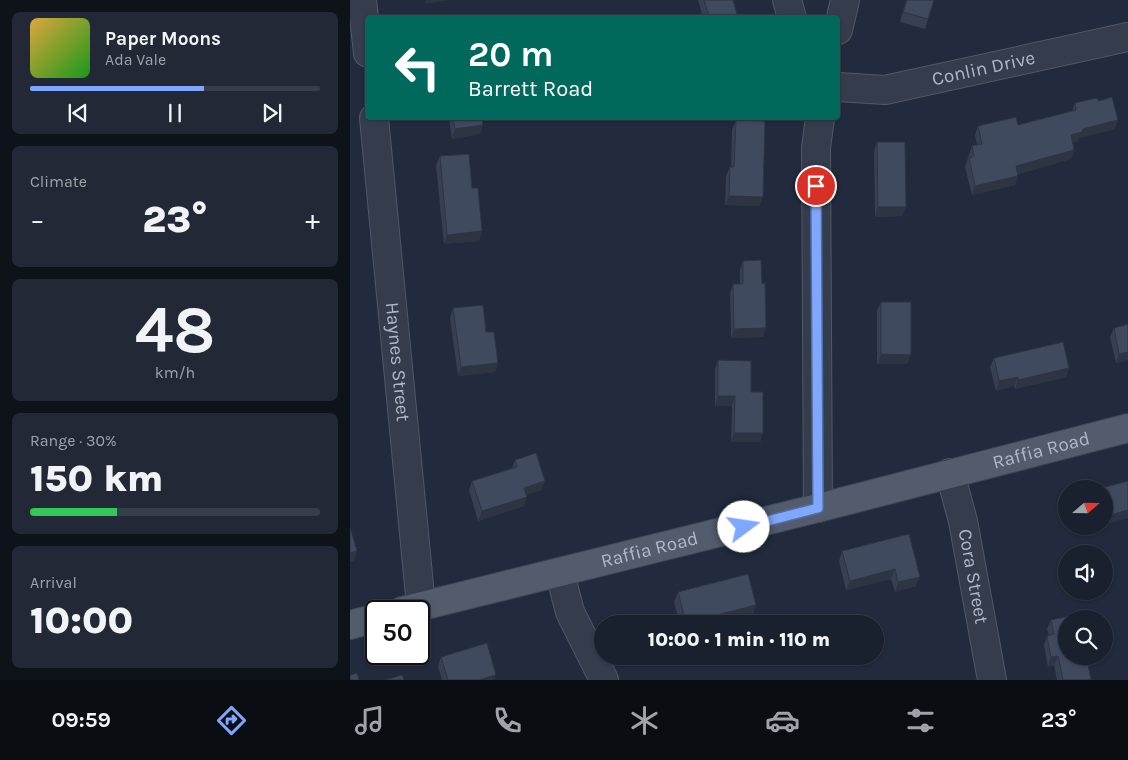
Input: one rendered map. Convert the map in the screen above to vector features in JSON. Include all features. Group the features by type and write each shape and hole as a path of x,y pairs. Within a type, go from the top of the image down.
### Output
{"main road":[{"name":"Raffia Road","path":"430,604 818,508 1128,428"},
{"path":"350,625 365,621"}],"street":[{"path":"362,0 365,26"},
{"path":"787,0 791,15"},
{"path":"840,21 845,0"},
{"name":"Conlin Drive","path":"840,88 885,90 1128,37"},
{"name":"Haynes Street","path":"374,120 410,600"},
{"path":"818,508 816,148 820,120"},
{"name":"Cora Street","path":"950,473 963,521 992,680"},
{"path":"560,573 570,612 604,680"}],"building":[{"path":"704,0 733,0 737,15 709,15"},
{"path":"907,0 934,0 928,19 903,12"},
{"path":"1112,97 1118,120 1083,129 1082,132 1071,135 1074,150 1016,166 1018,176 975,186 969,158 974,156 972,146 982,144 978,126 1016,117 1018,125 1076,110 1075,103 1096,98 1099,101"},
{"path":"453,120 482,120 483,125 455,129"},
{"path":"736,120 765,121 763,197 729,196 730,167 734,167"},
{"path":"877,142 905,142 906,207 878,207"},
{"path":"469,154 472,188 478,188 482,231 447,235 440,156"},
{"path":"761,260 762,284 765,283 766,328 734,329 733,284 743,284 743,261"},
{"path":"881,302 911,302 911,355 881,354"},
{"path":"483,305 486,332 494,332 498,363 461,367 453,308"},
{"path":"1128,324 1128,352 1119,354 1114,328"},
{"path":"1063,342 1069,368 1018,380 1018,377 999,381 994,358"},
{"path":"718,360 751,361 751,392 763,392 763,433 734,433 735,396 718,396"},
{"path":"536,453 545,481 524,488 527,497 482,511 472,481 517,467 515,460"},
{"path":"1128,481 1128,510 1113,514 1113,485"},
{"path":"350,527 357,551 350,553"},
{"path":"909,534 920,577 898,582 895,569 850,581 842,551"},
{"path":"748,574 756,605 717,615 684,615 678,592"},
{"path":"1058,618 1058,656 1051,657 1047,636 1054,634 1051,620"},
{"path":"487,643 496,675 479,680 448,680 441,657"},
{"path":"1060,665 1088,665 1091,679 1063,680"},
{"path":"357,673 359,680 350,680 350,675"},
{"path":"402,675 404,680 385,680"}],"route":[{"path":"744,527 818,508 816,186"}]}
